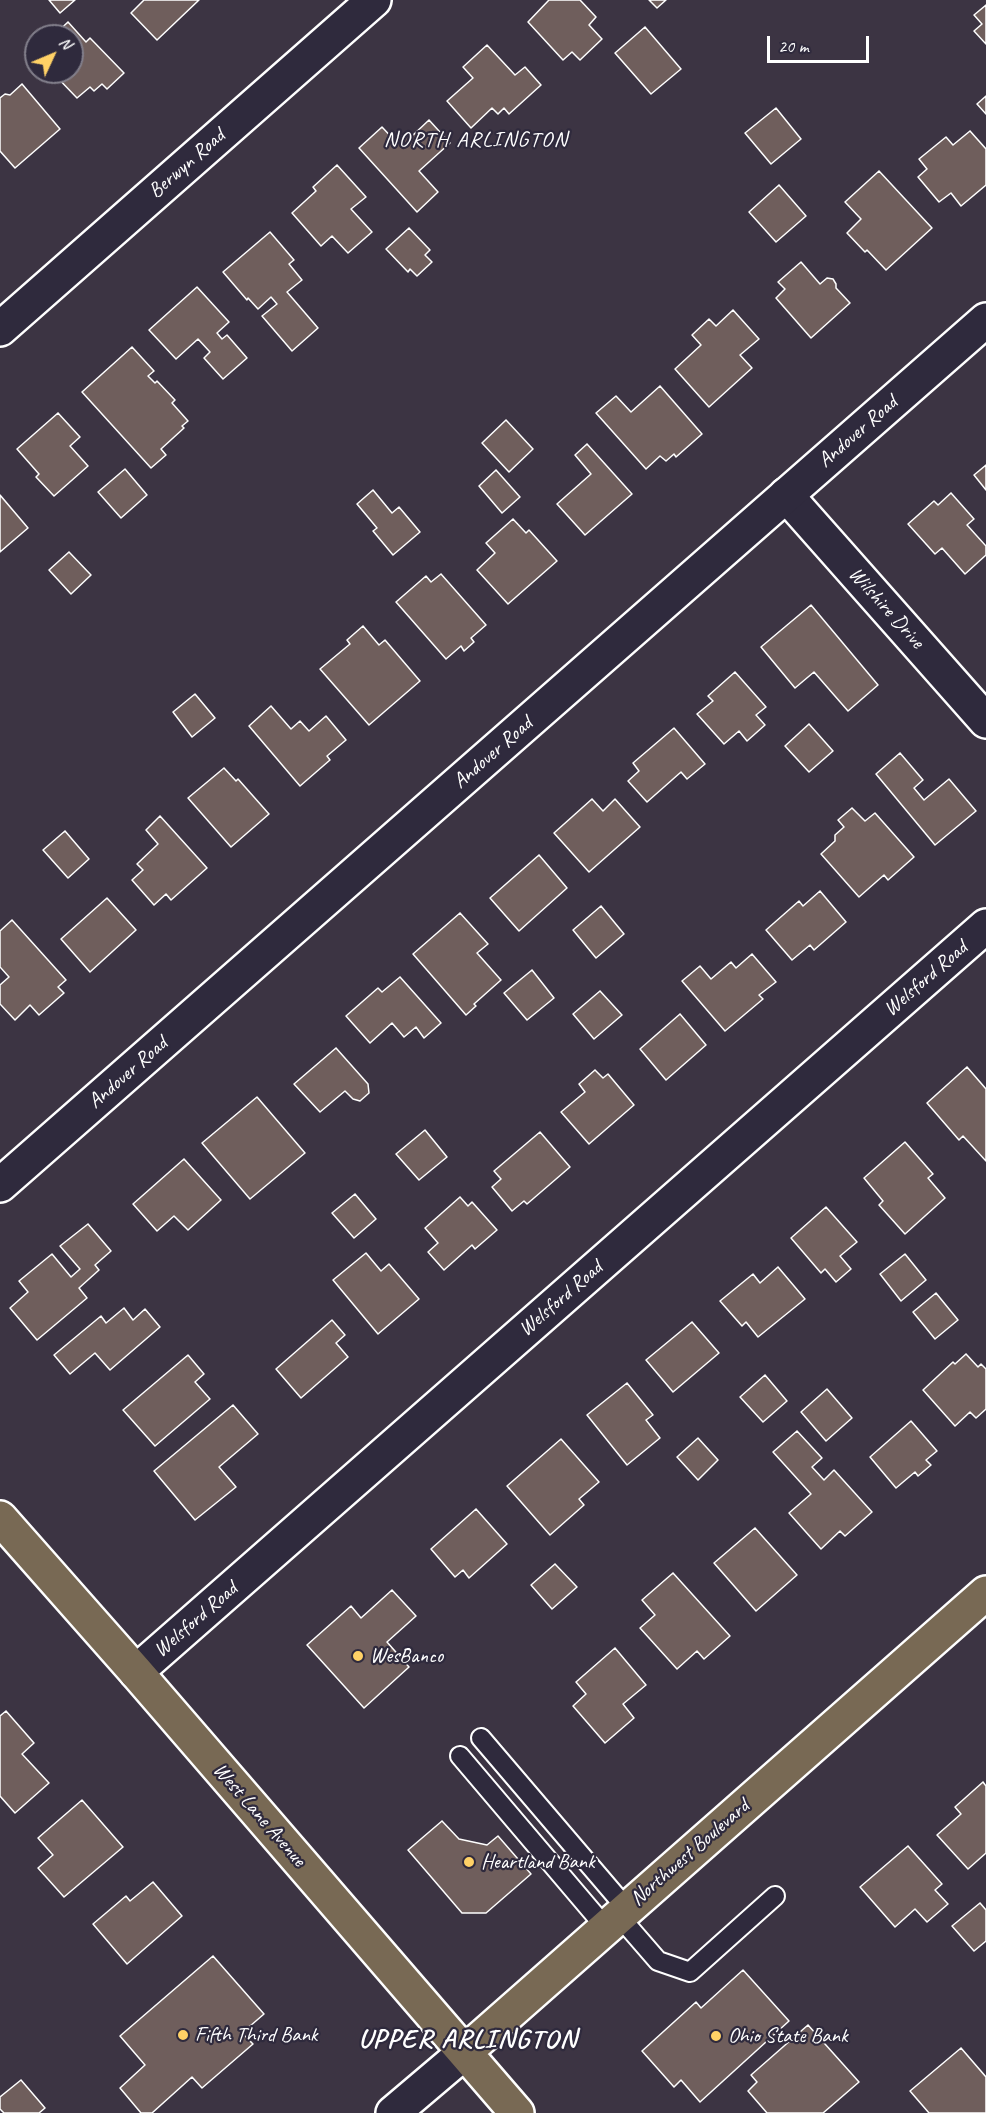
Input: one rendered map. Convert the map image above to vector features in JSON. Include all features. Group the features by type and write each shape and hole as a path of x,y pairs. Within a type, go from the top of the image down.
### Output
{"main road":[{"name":"West Lane Avenue","path":"0,1518 517,2113"},
{"name":"Northwest Boulevard","path":"465,2052 986,1593"}],"street":[{"name":"Berwyn Road","path":"0,329 374,0"},
{"name":"Andover Road","path":"0,1185 986,320"},
{"name":"Wilshire Drive","path":"786,495 986,721"},
{"name":"Welsford Road","path":"136,1672 986,926"},
{"name":"Northwest Boulevard","path":"393,2113 465,2052"}],"lane":[{"path":"481,1738 617,1918"},
{"path":"460,1756 658,1961 690,1972 775,1896"}],"building":[{"path":"49,0 75,0 60,13"},
{"path":"144,0 199,0 157,40 131,13"},
{"path":"549,0 580,0 596,17 589,25 602,39 580,60 572,52 563,60 528,22"},
{"path":"649,0 666,0 657,8"},
{"path":"986,5 986,44 974,31 982,24 974,15"},
{"path":"645,27 681,69 651,94 615,53"},
{"path":"90,38 124,73 107,89 102,84 94,91 90,87 77,98 64,84 84,84 84,40 86,42"},
{"path":"487,45 515,75 525,67 541,85 509,114 504,108 498,114 492,108 471,128 447,101 473,78 463,67"},
{"path":"22,84 60,129 15,168 0,151 0,98 5,94 10,95"},
{"path":"986,96 986,114 977,104"},
{"path":"776,108 801,139 771,164 745,133"},
{"path":"429,120 450,143 419,171 438,192 417,212 359,148 382,127 396,142 406,132 411,137"},
{"path":"970,131 986,149 986,185 961,206 951,193 939,202 918,177 927,169 919,159 946,137 953,145"},
{"path":"337,165 366,197 351,209 372,232 348,253 332,236 321,246 292,213 316,191 313,187"},
{"path":"879,171 932,228 886,270 847,233 861,219 845,202"},
{"path":"779,185 806,216 776,242 749,212"},
{"path":"409,228 430,250 425,255 432,262 417,276 410,269 408,272 386,249"},
{"path":"270,232 294,260 289,264 302,280 287,292 318,328 292,351 262,316 277,304 271,297 258,309 248,298 247,300 223,272"},
{"path":"801,262 820,284 827,278 833,279 836,288 850,303 811,338 776,298 785,289 778,282"},
{"path":"197,287 229,322 217,333 222,339 227,335 247,358 223,379 204,358 210,352 198,339 176,359 149,330"},
{"path":"733,310 759,339 740,355 752,368 709,407 675,369 701,345 692,335 709,319 716,326"},
{"path":"132,347 154,371 148,376 155,383 157,381 175,400 172,403 188,421 182,426 184,428 161,449 166,455 151,468 82,392"},
{"path":"660,386 702,434 676,457 674,454 666,461 660,456 646,469 596,413 616,396 631,412"},
{"path":"58,413 80,437 70,446 88,466 54,496 36,477 39,474 17,449"},
{"path":"506,420 533,449 509,472 482,443"},
{"path":"587,444 632,494 585,535 557,504 591,474 575,455"},
{"path":"986,465 986,490 974,475"},
{"path":"125,469 147,495 121,518 98,492"},
{"path":"496,470 520,497 502,513 479,486"},
{"path":"373,490 392,513 399,507 420,532 393,555 373,531 377,528 357,504"},
{"path":"951,493 974,519 967,525 986,546 986,555 965,574 942,548 935,554 908,524 934,501 938,505"},
{"path":"0,495 28,528 0,552"},
{"path":"513,519 526,533 529,530 557,561 508,604 477,570 495,553 486,543"},
{"path":"69,552 91,575 71,594 49,570"},
{"path":"441,574 486,625 471,638 474,642 464,651 461,646 446,659 396,602 426,576 431,582"},
{"path":"811,605 878,685 848,711 814,672 795,688 761,647"},
{"path":"363,626 379,645 385,640 420,681 369,725 320,669 350,644 347,640"},
{"path":"735,672 766,707 756,715 765,725 747,741 739,731 724,744 697,714 713,701 708,696"},
{"path":"195,694 215,718 192,737 173,712"},
{"path":"271,706 291,729 300,721 309,731 326,716 346,740 327,756 330,760 300,786 249,726"},
{"path":"809,724 833,751 809,772 785,746"},
{"path":"674,728 705,764 687,779 681,772 647,802 628,781 639,771 633,763"},
{"path":"900,753 923,780 914,788 924,800 949,779 976,811 935,845 876,774"},
{"path":"224,768 236,781 238,779 269,814 231,847 188,798"},
{"path":"592,799 603,811 615,799 640,827 589,872 554,833"},
{"path":"852,808 865,821 875,813 914,857 888,880 884,875 859,897 821,854 835,841 835,835 844,827 838,820"},
{"path":"160,816 207,868 171,900 166,894 154,905 132,880 143,870 137,864 158,844 146,830"},
{"path":"65,831 89,859 68,878 43,850"},
{"path":"539,855 567,888 519,931 490,898"},
{"path":"820,891 846,922 814,950 810,945 792,960 766,930 799,901 803,906"},
{"path":"107,898 136,930 90,972 61,939"},
{"path":"601,906 624,934 596,958 573,930"},
{"path":"460,913 488,944 477,953 501,980 474,1004 476,1006 466,1015 413,954"},
{"path":"12,920 66,980 58,987 64,993 39,1015 30,1005 15,1020 0,1004 0,985 9,977 0,967 0,931"},
{"path":"752,954 776,982 759,995 763,999 725,1031 682,981 700,966 711,979 731,962 736,968"},
{"path":"532,970 554,998 527,1020 504,993"},
{"path":"400,977 441,1023 424,1038 416,1027 404,1037 392,1023 370,1043 346,1016 378,988 382,992"},
{"path":"600,991 622,1015 594,1039 573,1014"},
{"path":"680,1014 706,1045 666,1080 640,1049"},
{"path":"336,1048 368,1084 369,1093 360,1101 353,1099 345,1091 320,1112 294,1084"},
{"path":"967,1067 986,1089 986,1161 963,1136 959,1140 927,1103"},
{"path":"595,1070 603,1078 608,1074 634,1105 589,1144 561,1112 585,1092 579,1084"},
{"path":"257,1097 305,1153 250,1199 202,1143"},
{"path":"425,1130 447,1157 419,1180 396,1154"},
{"path":"540,1132 570,1167 527,1204 524,1201 512,1211 492,1187 501,1179 494,1171"},
{"path":"905,1142 933,1174 928,1178 945,1198 905,1234 879,1205 883,1201 864,1178"},
{"path":"184,1159 221,1200 188,1230 174,1216 157,1231 133,1204"},
{"path":"355,1194 376,1219 354,1238 332,1213"},
{"path":"460,1197 468,1206 472,1202 497,1230 475,1249 472,1245 444,1270 428,1252 438,1243 425,1228"},
{"path":"826,1207 857,1242 840,1256 851,1269 836,1282 825,1269 821,1273 791,1238"},
{"path":"88,1224 111,1251 95,1265 99,1270 79,1288 87,1298 37,1340 10,1308 28,1292 19,1281 52,1254 71,1277 80,1269 60,1246"},
{"path":"366,1253 381,1271 389,1264 419,1299 378,1334 333,1280"},
{"path":"905,1254 926,1280 901,1301 880,1274"},
{"path":"778,1267 805,1299 758,1337 746,1322 742,1326 720,1301 753,1274 760,1283"},
{"path":"936,1293 958,1320 935,1339 913,1312"},
{"path":"124,1308 133,1320 145,1309 160,1327 110,1370 95,1353 70,1374 54,1355 101,1316 106,1323"},
{"path":"332,1320 345,1335 336,1343 348,1357 301,1398 276,1369"},
{"path":"692,1322 719,1353 673,1392 646,1360"},
{"path":"966,1354 978,1367 981,1364 986,1369 986,1409 976,1418 970,1412 955,1426 923,1390 953,1362 955,1364"},
{"path":"188,1355 204,1374 195,1382 210,1399 155,1446 123,1410"},
{"path":"765,1375 787,1401 763,1422 740,1397"},
{"path":"627,1383 653,1415 646,1420 660,1438 627,1465 587,1415"},
{"path":"827,1389 852,1418 826,1441 801,1412"},
{"path":"233,1405 258,1434 219,1467 236,1487 195,1520 154,1471"},
{"path":"911,1421 937,1451 926,1460 931,1465 918,1476 915,1472 896,1488 870,1457"},
{"path":"797,1431 822,1458 812,1467 824,1480 834,1470 872,1512 845,1536 840,1531 821,1549 789,1513 811,1494 773,1452"},
{"path":"698,1438 718,1460 698,1480 677,1457"},
{"path":"561,1439 599,1482 579,1499 584,1505 550,1535 507,1486"},
{"path":"476,1509 507,1544 469,1578 463,1570 455,1577 431,1549"},
{"path":"755,1528 797,1575 756,1611 714,1563"},
{"path":"555,1564 577,1587 552,1609 531,1585"},
{"path":"673,1573 730,1636 704,1659 697,1651 677,1669 640,1628 655,1615 642,1600"},
{"name":"WesBanco","path":"392,1590 416,1616 387,1642 409,1667 364,1708 307,1645 351,1606 361,1618"},
{"path":"615,1648 646,1685 623,1704 634,1718 605,1743 573,1706 586,1694 576,1682"},
{"path":"6,1711 34,1743 22,1754 49,1783 15,1813 0,1796 0,1716"},
{"path":"983,1782 986,1786 986,1853 968,1869 937,1835 961,1814 955,1807"},
{"path":"82,1800 123,1847 64,1897 38,1868 53,1855 38,1838"},
{"name":"Heartland Bank","path":"442,1821 459,1839 487,1845 498,1836 531,1874 486,1913 462,1913 408,1850"},
{"path":"908,1846 942,1884 935,1890 948,1904 927,1922 915,1909 895,1927 860,1887"},
{"path":"153,1882 182,1916 127,1964 93,1924 126,1896 130,1901"},
{"path":"980,1903 986,1910 986,1941 974,1951 952,1926"},
{"name":"Fifth Third Bank","path":"213,1956 264,2014 242,2033 253,2044 202,2088 192,2077 152,2113 141,2113 120,2088 145,2065 120,2036"},
{"name":"Ohio State Bank","path":"743,1970 789,2021 700,2102 681,2080 674,2087 642,2051 696,2002 701,2008"},
{"path":"808,2025 859,2082 823,2113 767,2113 748,2091 757,2082 751,2075"},
{"path":"961,2048 986,2077 986,2113 929,2113 910,2091"},
{"path":"21,2080 45,2108 39,2113 4,2113 0,2109 0,2097"}],"place":[{"name":"WesBanco","path":"358,1656"},
{"name":"Heartland Bank","path":"469,1862"},
{"name":"Fifth Third Bank","path":"183,2035"},
{"name":"Ohio State Bank","path":"716,2036"}],"district":[{"name":"NORTH ARLINGTON","path":"476,140"},
{"name":"UPPER ARLINGTON","path":"468,2040"}]}
